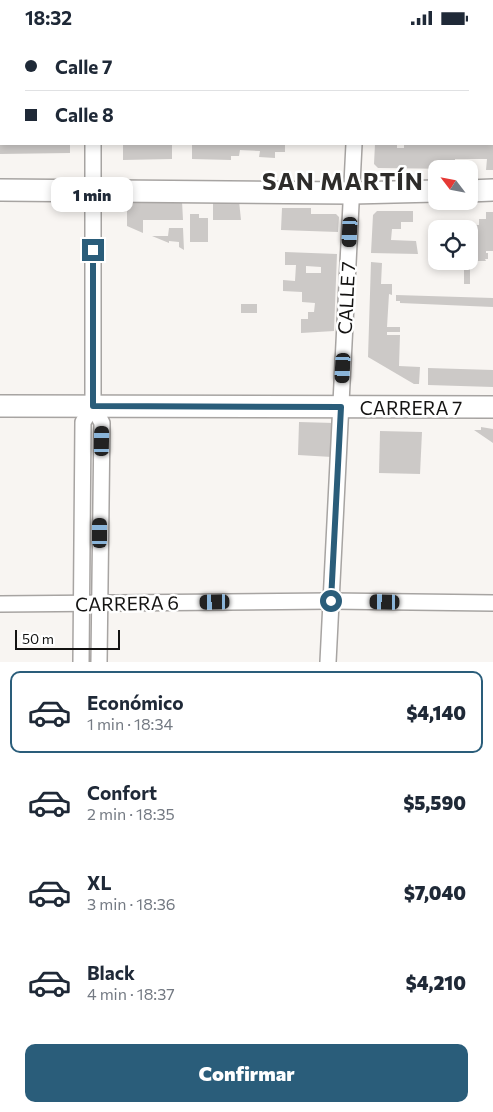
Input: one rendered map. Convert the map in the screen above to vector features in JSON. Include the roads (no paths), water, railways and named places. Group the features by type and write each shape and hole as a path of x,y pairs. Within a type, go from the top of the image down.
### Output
{"street":[{"path":"93,145 93,406 102,423 99,662"},
{"name":"CALLE 7","path":"328,662 354,145"},
{"path":"0,190 352,193 428,191"},
{"path":"478,191 493,191"},
{"name":"CARRERA 7","path":"0,406 493,407"},
{"path":"81,662 83,422 93,406"},
{"path":"82,515 100,516"},
{"name":"CARRERA 6","path":"0,604 331,601 493,603"}],"district":[{"name":"SAN MARTÍN","path":"343,180"}]}
